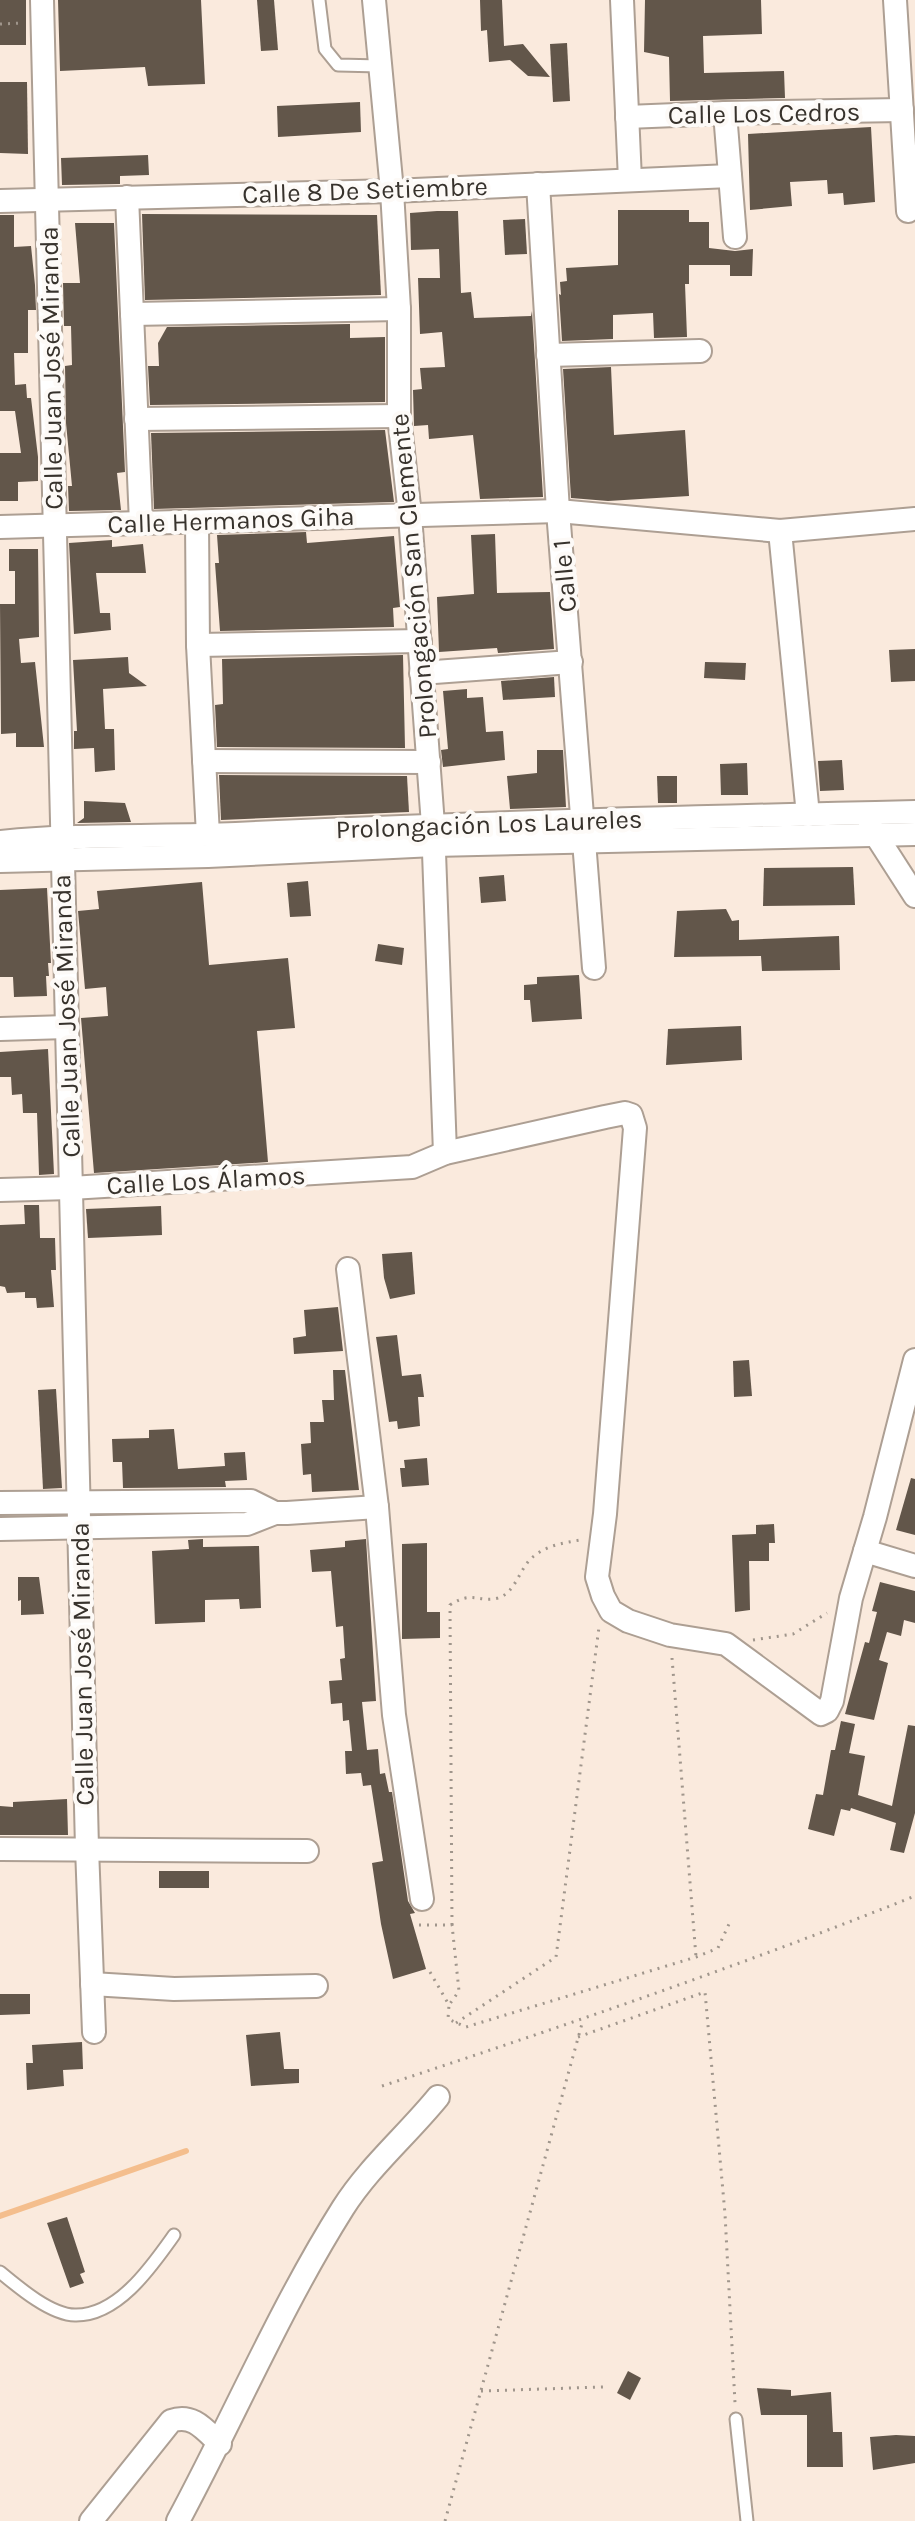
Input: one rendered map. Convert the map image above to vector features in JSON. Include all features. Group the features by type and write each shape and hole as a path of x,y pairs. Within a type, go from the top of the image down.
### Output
{"street":[{"name":"Calle Juan José Miranda","path":"42,0 78,1502 94,2032"},
{"name":"Prolongación San Clemente","path":"374,0 392,191 399,309 399,416 410,515 434,835 445,1153"},
{"path":"622,0 630,180"},
{"path":"895,0 908,211"},
{"name":"Calle Los Cedros","path":"627,117 902,110"},
{"path":"725,113 735,237"},
{"name":"Calle 8 De Setiembre","path":"0,201 392,191 730,176"},
{"name":"Calle 1","path":"538,184 558,511 594,968"},
{"path":"127,197 141,523"},
{"path":"132,314 399,309"},
{"path":"548,355 700,351"},
{"path":"136,419 399,416"},
{"name":"Calle Hermanos Giha","path":"0,527 558,511 780,531 915,519"},
{"path":"197,522 198,645 208,835"},
{"path":"780,531 808,815"},
{"path":"198,645 420,641"},
{"path":"421,673 571,662"},
{"path":"204,761 429,762"},
{"name":"Prolongación Los Laureles","path":"585,831 808,815 915,812"},
{"path":"861,813 915,896"},
{"name":"Prolongación Los Laureles","path":"0,842 62,836 434,835 585,831 915,834"},
{"path":"0,861 208,856 434,835"},
{"path":"0,1029 67,1027"},
{"name":"Calle Los Álamos","path":"0,1190 412,1167 445,1153 625,1113 633,1120 602,1536"},
{"path":"348,1269 377,1507 394,1715 422,1899"},
{"path":"602,1536 597,1577 611,1611 628,1621 670,1635 726,1644 817,1713 824,1713 832,1701 851,1598 915,1360"},
{"path":"0,1503 251,1501 275,1513"},
{"path":"0,1529 247,1524 275,1513 377,1507"},
{"path":"865,1551 915,1566"},
{"path":"0,1849 307,1851"},
{"path":"92,1984 227,1989 316,1986"},
{"path":"178,2521 220,2444 257,2360 344,2207 385,2155 438,2097"},
{"path":"91,2521 171,2421 185,2418 196,2422 220,2444"}],"lane":[{"path":"319,0 325,49 338,65 380,66"},
{"path":"0,2272 33,2298 72,2315 92,2313 110,2305 146,2274 174,2235"},
{"path":"736,2419 747,2521"}],"path":[{"path":"602,1536 555,1544 531,1557 508,1592 499,1598 473,1596 450,1605 452,1925 459,1991 449,2005 448,2019 466,2027 696,1957 718,1948 729,1924"},
{"path":"456,2023 556,1957 603,1596"},
{"path":"726,1644 793,1634 851,1598"},
{"path":"670,1635 696,1957"},
{"path":"382,2086 583,2020 915,1896"},
{"path":"419,1925 452,1925"},
{"path":"430,1972 449,2005"},
{"path":"578,2037 705,1992 725,2214 736,2419"},
{"path":"445,2521 583,2020"},
{"path":"481,2391 603,2387"}],"building":[{"path":"0,0 26,0 26,45 0,45"},
{"path":"58,0 201,0 205,84 148,86 145,67 60,71"},
{"path":"257,0 274,0 278,50 261,51"},
{"path":"480,0 502,0 504,46 523,44 550,77 528,76 510,60 489,62 487,30 481,31"},
{"path":"645,0 761,0 762,34 703,36 704,73 784,71 785,98 670,101 669,57 644,52"},
{"path":"567,43 570,101 553,102 550,44"},
{"path":"0,82 27,82 28,154 0,153"},
{"path":"360,102 361,132 278,137 277,106"},
{"path":"871,127 875,202 844,205 843,193 828,194 827,180 790,182 792,206 750,210 748,134"},
{"path":"148,155 149,175 120,176 120,184 62,185 61,158"},
{"path":"618,210 689,210 689,222 709,222 709,248 735,251 753,249 752,276 730,276 730,265 689,265 689,284 685,284 687,337 654,338 653,313 613,315 613,339 562,341 560,282 567,281 566,268 618,265"},
{"path":"458,211 461,293 471,292 474,318 531,316 532,311 543,497 480,499 473,435 429,439 428,425 414,426 413,390 422,389 420,368 445,367 442,332 420,334 418,278 440,278 439,249 411,250 410,213"},
{"path":"142,214 377,215 381,295 145,300"},
{"path":"0,215 14,215 14,247 31,246 35,285 36,310 28,310 28,353 14,353 15,385 26,384 27,398 31,398 38,481 18,482 18,501 0,501 0,453 21,453 15,411 0,411"},
{"path":"525,219 527,254 505,255 503,220"},
{"path":"75,223 114,223 125,472 117,473 121,510 69,511 68,486 72,486 65,366 72,365 71,326 64,326 63,283 80,283"},
{"path":"350,324 350,338 385,337 385,402 150,405 148,366 159,366 158,343 167,327"},
{"path":"611,367 614,435 685,430 689,496 608,501 571,498 563,369"},
{"path":"385,430 394,502 154,509 151,433"},
{"path":"306,532 307,543 394,536 400,607 393,608 394,627 220,631 215,563 219,563 217,535"},
{"path":"495,534 497,593 550,592 554,649 498,653 497,648 439,652 437,597 474,594 471,535"},
{"path":"112,540 112,547 143,544 146,573 96,573 100,613 110,613 111,630 74,634 69,543"},
{"path":"9,549 38,549 39,637 19,639 21,663 35,662 44,747 16,747 16,733 1,734 0,604 15,604 15,571 9,571"},
{"path":"915,649 915,681 891,682 889,650"},
{"path":"403,655 405,748 217,747 215,705 223,704 222,659"},
{"path":"128,657 129,673 147,686 103,689 105,729 114,729 115,770 95,772 94,748 74,749 74,731 77,731 73,660"},
{"path":"705,662 746,663 745,680 704,678"},
{"path":"554,677 555,697 503,700 501,681"},
{"path":"467,689 467,698 483,697 486,732 503,731 505,760 443,767 441,750 448,749 443,691"},
{"path":"537,750 563,750 566,807 510,809 507,776 537,773"},
{"path":"842,760 844,790 820,791 818,761"},
{"path":"747,763 748,795 721,795 720,764"},
{"path":"219,775 407,776 409,812 221,820"},
{"path":"657,776 677,776 677,803 658,803"},
{"path":"84,801 125,803 131,822 77,823 84,818"},
{"path":"853,867 855,905 763,906 764,868"},
{"path":"504,875 506,901 481,903 479,877"},
{"path":"308,881 311,916 290,917 287,883"},
{"path":"202,882 209,965 288,958 295,1028 257,1031 268,1162 94,1173 81,1018 108,1016 106,987 85,989 78,911 99,909 97,891"},
{"path":"47,888 51,963 48,963 49,976 46,976 47,996 14,997 13,977 0,977 0,890"},
{"path":"726,909 732,921 739,920 739,940 839,936 840,970 762,971 761,956 674,957 677,911"},
{"path":"378,944 404,948 402,965 375,961"},
{"path":"579,975 582,1019 532,1022 530,1000 524,1000 524,985 537,984 537,977"},
{"path":"741,1026 742,1060 666,1065 668,1029"},
{"path":"48,1049 54,1174 39,1175 37,1113 23,1113 22,1094 12,1095 11,1077 0,1077 0,1052"},
{"path":"24,1205 39,1205 40,1238 55,1238 56,1270 51,1270 54,1307 37,1308 36,1298 25,1298 25,1292 7,1293 5,1287 0,1286 0,1225 25,1224"},
{"path":"161,1206 162,1235 88,1238 86,1209"},
{"path":"412,1252 415,1294 390,1299 382,1254"},
{"path":"338,1307 343,1351 294,1354 293,1338 306,1336 304,1310"},
{"path":"397,1335 402,1376 421,1374 424,1397 418,1397 420,1426 398,1429 397,1421 389,1422 376,1337"},
{"path":"749,1360 752,1396 734,1397 733,1361"},
{"path":"333,1370 345,1370 359,1490 312,1492 311,1474 303,1475 301,1444 311,1443 310,1422 324,1422 322,1400 334,1400"},
{"path":"56,1389 62,1488 43,1489 38,1390"},
{"path":"174,1429 178,1469 225,1466 224,1453 245,1452 247,1480 225,1481 226,1487 123,1488 122,1462 113,1462 112,1439 149,1438 149,1430"},
{"path":"427,1458 429,1485 402,1487 400,1468 405,1468 404,1460"},
{"path":"911,1478 915,1479 915,1535 896,1530"},
{"path":"774,1524 775,1543 769,1543 769,1561 749,1561 750,1610 735,1612 732,1535 756,1534 756,1525"},
{"path":"203,1539 203,1547 259,1546 261,1608 240,1609 239,1599 205,1600 205,1622 155,1624 152,1551 189,1549 188,1540"},
{"path":"366,1539 376,1701 362,1702 367,1750 378,1749 380,1774 385,1773 389,1792 392,1792 408,1901 415,1913 410,1914 426,1969 393,1979 372,1863 383,1861 371,1785 363,1786 361,1773 346,1774 345,1751 352,1751 349,1720 343,1721 342,1703 331,1704 329,1681 342,1680 340,1659 345,1658 343,1626 336,1627 331,1571 312,1572 310,1550 345,1547 345,1541"},
{"path":"427,1543 427,1612 440,1612 440,1638 402,1639 402,1544"},
{"path":"18,1577 39,1577 44,1614 21,1615"},
{"path":"880,1582 915,1591 915,1623 904,1620 901,1636 887,1632 879,1660 888,1663 874,1720 845,1714 865,1642 869,1643 877,1612 872,1611"},
{"path":"841,1721 855,1724 849,1753 865,1756 858,1795 892,1806 908,1725 915,1726 915,1813 904,1853 890,1850 896,1823 851,1808 850,1811 841,1809 834,1836 808,1829 816,1794 823,1795 831,1750 835,1750"},
{"path":"67,1799 68,1835 0,1835 0,1806 13,1807 13,1802"},
{"path":"159,1871 209,1871 209,1888 159,1888"},
{"path":"0,1994 30,1994 30,2014 0,2015"},
{"path":"280,2032 284,2069 299,2069 299,2083 251,2086 246,2035"},
{"path":"82,2042 83,2069 63,2070 64,2086 27,2090 26,2063 33,2063 32,2045"},
{"path":"67,2217 85,2272 80,2274 84,2283 70,2288 47,2223"},
{"path":"628,2371 641,2378 630,2400 617,2393"},
{"path":"757,2388 791,2390 791,2396 831,2392 833,2432 842,2432 843,2467 807,2467 807,2415 761,2415"},
{"path":"915,2436 915,2463 873,2470 870,2437"}],"waterway":[{"path":"0,2216 186,2151"}]}
